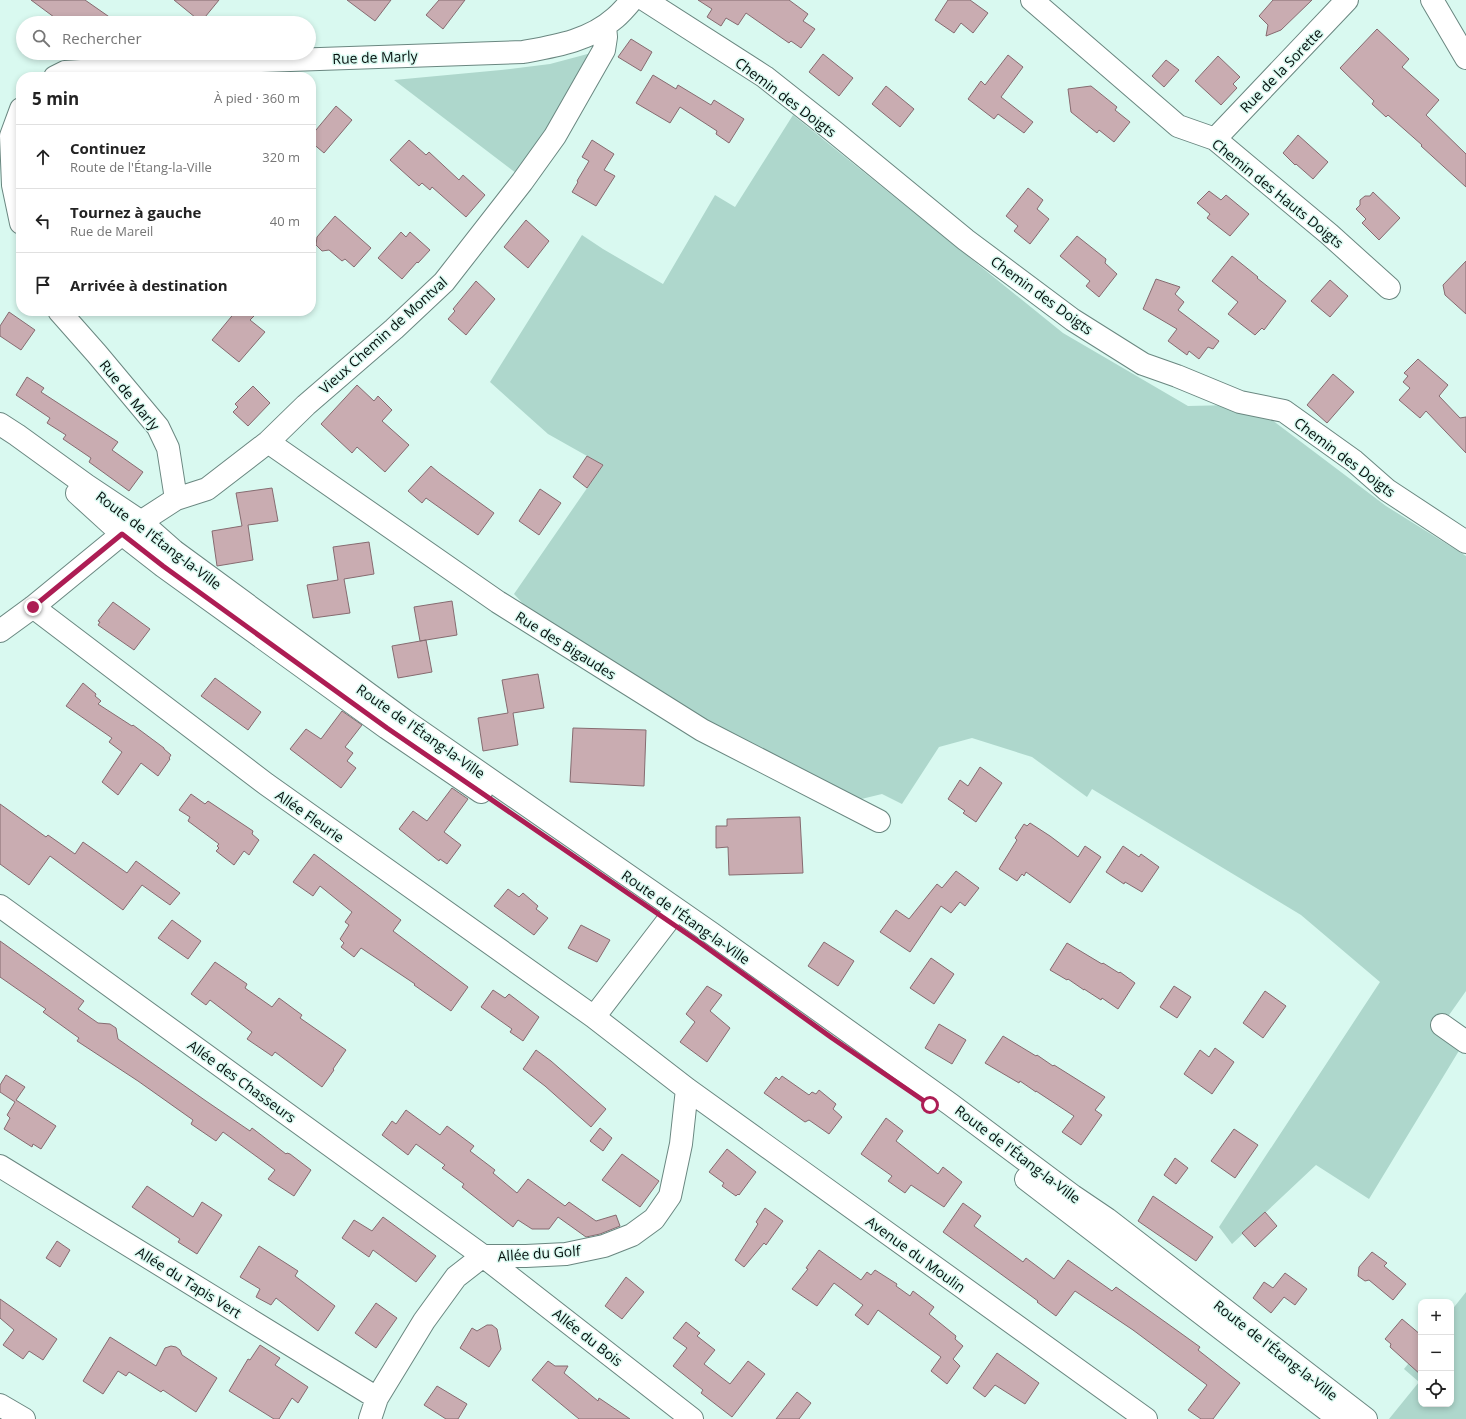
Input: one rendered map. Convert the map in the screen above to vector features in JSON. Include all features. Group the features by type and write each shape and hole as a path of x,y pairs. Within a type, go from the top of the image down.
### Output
{"street":[{"name":"Rue de Marly","path":"316,59 523,52 562,44 588,36 606,26 616,18 632,0"},
{"name":"Chemin des Doigts","path":"644,0 765,77 966,240 1073,320 1143,364 1177,376 1240,402 1284,411 1354,461 1387,490 1466,542"},
{"name":"Chemin des Hauts Doigts","path":"1032,0 1178,126 1215,139 1329,234 1389,288"},
{"name":"Rue de la Sorette","path":"1215,139 1347,0"},
{"path":"1437,2 1466,58"},
{"name":"Vieux Chemin de Montval","path":"176,499 207,489 268,442 306,405 394,330 444,282 522,182 555,136 604,50 606,26"},
{"name":"Rue de Marly","path":"65,72 288,60"},
{"path":"16,122 11,136 13,185 16,199"},
{"name":"Rue de Marly","path":"63,316 158,427 168,448 176,499"},
{"name":"Route de l'Étang-la-Ville","path":"0,424 86,485 131,527 163,566 257,623 323,671 387,728 672,916 711,933 950,1104 1073,1196 1107,1219 1366,1419"},
{"name":"Route de l'Étang-la-Ville","path":"0,431 79,495 131,527"},
{"name":"Rue des Bigaudes","path":"268,442 498,602 702,730 879,821"},
{"path":"0,632 131,527 176,499"},
{"name":"Allée Fleurie","path":"33,607 266,784 594,1017 687,1089"},
{"name":"Allée des Chasseurs","path":"0,906 483,1256"},
{"path":"594,1017 672,916"},
{"name":"Route de l'Étang-la-Ville","path":"672,916 699,942 832,1038 938,1110 1061,1207 1097,1232 1339,1419"},
{"path":"1442,1025 1466,1042"},
{"name":"Allée du Golf","path":"370,1419 377,1398 424,1321 456,1277 483,1256 566,1254 604,1246 632,1236 654,1219 670,1196 681,1144 687,1089"},
{"name":"Avenue du Moulin","path":"687,1089 1146,1419"},
{"name":"Allée du Tapis Vert","path":"0,1166 377,1398"},
{"name":"Allée du Bois","path":"483,1256 692,1419"},
{"path":"0,1405 24,1419"}],"green space":[{"path":"595,52 546,134 516,173 394,80 550,64"},
{"path":"793,115 1063,333 1188,406 1231,405 1272,420 1386,506 1466,556 1466,991 1442,1025 1460,1049 1369,1199 1316,1165 1232,1244 1219,1227 1380,982 1301,915 1092,789 1087,797 1032,757 972,738 939,747 902,804 882,794 849,802 698,725 528,609 514,594 603,465 548,434 490,382 582,235 663,284 715,195 735,207"},
{"path":"1466,1292 1466,1419 1389,1419 1418,1383 1418,1407 1454,1407 1454,1307"},
{"path":"1418,1352 1418,1381 1404,1369"}],"building":[{"path":"31,0 85,0 108,16 53,16"},
{"path":"174,0 219,0 206,16 194,16"},
{"path":"347,0 391,0 375,21"},
{"path":"439,0 465,0 443,29 426,15"},
{"path":"698,0 789,0 808,14 803,21 815,29 801,48 791,41 789,43 746,13 738,25 726,18 721,26 707,17 712,9"},
{"path":"948,0 970,0 988,13 973,33 961,23 954,33 935,20"},
{"path":"1273,0 1312,0 1281,30 1266,36 1268,25 1259,16"},
{"path":"1377,29 1409,59 1402,67 1439,100 1426,115 1466,154 1466,187 1421,146 1422,145 1388,115 1386,117 1372,104 1374,101 1340,68"},
{"path":"631,39 652,52 641,71 618,57"},
{"path":"823,54 853,78 839,96 809,72"},
{"path":"1008,55 1023,67 1001,97 1033,122 1024,133 998,114 994,119 968,99 981,81 985,85"},
{"path":"1218,56 1240,77 1233,84 1237,88 1221,105 1195,81"},
{"path":"1166,60 1179,70 1164,87 1152,76"},
{"path":"653,75 676,89 678,85 711,105 714,100 744,119 729,143 716,134 717,131 680,107 670,123 636,103"},
{"path":"886,86 914,109 900,127 872,104"},
{"path":"1091,86 1117,107 1115,110 1130,122 1114,142 1099,130 1097,133 1071,112 1068,89"},
{"path":"336,106 352,120 324,153 316,146 316,130"},
{"path":"1298,135 1328,162 1313,179 1296,164 1295,165 1283,153"},
{"path":"409,140 426,155 429,152 459,180 463,175 485,195 466,217 432,187 430,190 422,183 419,186 390,160"},
{"path":"592,140 614,154 604,170 615,176 596,206 572,192 589,161 582,157"},
{"path":"1028,188 1043,200 1037,209 1049,219 1030,244 1014,231 1018,226 1006,216"},
{"path":"1209,191 1221,200 1226,195 1249,214 1230,236 1207,218 1210,214 1197,203"},
{"path":"1373,192 1400,218 1379,240 1362,223 1366,219 1356,209 1360,205 1360,200 1365,196 1370,196"},
{"path":"335,216 371,248 354,267 345,259 342,261 329,250 322,251 316,245 317,237"},
{"path":"526,220 549,241 528,268 504,247"},
{"path":"401,232 406,237 410,232 430,250 402,279 378,258"},
{"path":"1077,236 1106,259 1105,263 1117,274 1099,297 1086,286 1090,281 1060,256"},
{"path":"1232,256 1286,301 1264,330 1262,328 1255,335 1228,314 1238,302 1212,281"},
{"path":"1466,261 1466,314 1445,295 1443,285"},
{"path":"1156,279 1180,287 1175,294 1184,302 1178,310 1219,341 1213,349 1208,347 1199,359 1189,351 1187,355 1168,341 1177,329 1143,309"},
{"path":"1330,280 1348,296 1330,317 1311,301"},
{"path":"476,281 495,299 466,335 448,319 455,311 453,309"},
{"path":"9,312 35,330 21,350 0,336 0,326"},
{"path":"232,316 254,316 250,320 265,332 239,362 212,340"},
{"path":"1418,359 1448,385 1439,396 1460,418 1466,417 1466,453 1426,411 1420,418 1399,400 1410,388 1403,382 1408,376 1404,373"},
{"path":"1333,374 1354,392 1327,423 1307,405"},
{"path":"27,377 44,388 41,392 118,442 112,450 143,472 129,491 89,462 91,458 63,439 66,435 47,423 50,418 16,395"},
{"path":"357,385 374,401 378,396 392,410 382,421 409,445 385,472 357,447 352,453 321,424"},
{"path":"253,386 270,403 248,426 233,412 238,407 235,404"},
{"path":"587,456 603,465 587,488 573,477"},
{"path":"431,466 494,513 478,535 426,498 422,503 408,491"},
{"path":"272,488 278,521 248,525 253,560 217,566 212,531 242,526 236,493"},
{"path":"540,489 561,503 539,535 519,521"},
{"path":"369,542 374,574 344,579 350,613 313,618 307,585 338,580 333,547"},
{"path":"452,601 457,635 420,641 414,607"},
{"path":"113,602 150,629 134,650 98,625 100,622 98,621"},
{"path":"426,640 432,672 398,678 392,646"},
{"path":"538,674 544,708 513,713 518,745 483,751 478,718 508,713 502,680"},
{"path":"215,678 261,712 248,730 201,696"},
{"path":"83,683 96,694 95,696 101,701 98,704 132,726 133,725 171,755 169,758 170,759 158,776 141,763 118,795 102,782 122,752 109,742 112,738 66,706"},
{"path":"342,711 362,725 345,747 353,753 347,761 356,768 341,788 290,749 306,729 321,739"},
{"path":"573,728 646,730 644,786 570,782"},
{"path":"980,767 1002,783 976,822 963,813 965,811 948,799 960,780 968,786"},
{"path":"452,788 468,799 444,832 461,845 447,864 440,859 439,861 399,829 413,811 427,821"},
{"path":"191,794 205,804 208,801 253,831 252,834 259,840 249,855 244,851 234,865 216,851 219,848 217,846 219,844 188,821 190,817 179,810"},
{"path":"0,804 46,837 48,835 75,854 83,842 127,873 136,861 180,893 170,905 142,885 123,910 50,856 29,885 0,864"},
{"path":"800,817 803,873 729,875 728,847 716,848 716,826 727,826 727,819"},
{"path":"1030,823 1078,857 1085,846 1101,857 1070,903 1026,872 1024,876 1022,874 1017,881 999,869 1017,840 1015,838 1024,824 1027,826"},
{"path":"1123,846 1139,857 1141,854 1159,867 1142,892 1125,882 1124,884 1106,872"},
{"path":"314,854 401,920 393,931 468,987 451,1011 414,985 415,984 361,948 354,957 341,947 344,943 340,939 349,925 345,922 352,912 320,886 313,896 293,882"},
{"path":"956,871 979,888 965,906 960,902 951,913 941,906 910,952 880,932 896,910 909,919 937,884 942,888"},
{"path":"508,889 519,897 523,893 538,906 536,909 548,918 534,935 494,906"},
{"path":"172,920 201,941 188,959 158,938"},
{"path":"581,925 610,940 597,962 568,948"},
{"path":"0,941 84,1001 78,1009 98,1023 110,1024 116,1028 118,1039 250,1131 252,1128 286,1154 290,1154 311,1170 294,1196 268,1179 275,1170 223,1132 216,1141 191,1124 193,1120 138,1081 77,1041 79,1038 43,1012 46,1009 0,977"},
{"path":"824,942 854,961 838,986 808,966"},
{"path":"1067,943 1102,964 1103,963 1119,973 1120,972 1135,983 1118,1009 1102,998 1101,1000 1068,979 1067,980 1050,970"},
{"path":"931,958 954,974 934,1004 910,988"},
{"path":"215,962 247,984 245,988 272,1007 279,998 302,1015 300,1018 346,1050 322,1087 275,1052 272,1056 247,1039 252,1032 210,1000 206,1005 191,994"},
{"path":"707,986 722,995 710,1011 730,1028 707,1062 680,1042 695,1022 686,1014"},
{"path":"1174,986 1191,997 1177,1018 1160,1007"},
{"path":"493,990 505,998 509,994 539,1017 523,1041 510,1032 512,1029 481,1007"},
{"path":"1265,991 1286,1006 1263,1038 1243,1023"},
{"path":"939,1024 966,1040 952,1064 925,1048"},
{"path":"1003,1036 1036,1056 1037,1055 1053,1066 1054,1065 1105,1097 1095,1110 1102,1115 1081,1145 1062,1132 1074,1116 1020,1081 1019,1083 985,1063"},
{"path":"1215,1048 1234,1062 1212,1094 1184,1074 1200,1050 1209,1057"},
{"path":"536,1050 551,1061 606,1109 591,1127 545,1086 523,1069"},
{"path":"6,1075 25,1087 16,1100 56,1126 41,1149 33,1144 32,1147 4,1129 10,1118 7,1115 15,1102 0,1092 0,1085"},
{"path":"782,1076 809,1095 812,1092 816,1094 819,1090 836,1104 833,1109 842,1117 829,1134 809,1120 805,1122 764,1093 776,1077 779,1080"},
{"path":"406,1110 440,1135 447,1126 474,1146 470,1151 495,1170 493,1173 517,1193 528,1179 565,1206 569,1202 596,1221 616,1215 620,1226 600,1234 586,1237 558,1217 549,1229 532,1229 518,1220 513,1227 462,1187 464,1184 442,1168 445,1165 416,1144 408,1155 382,1135 392,1121 396,1124"},
{"path":"886,1118 903,1131 896,1141 938,1174 943,1167 962,1182 944,1207 911,1185 905,1193 888,1181 892,1176 861,1154"},
{"path":"600,1128 612,1138 603,1151 590,1141"},
{"path":"1234,1129 1258,1145 1235,1178 1211,1161"},
{"path":"727,1149 756,1172 739,1195 738,1194 736,1196 722,1186 724,1183 709,1172"},
{"path":"622,1154 659,1181 640,1207 602,1180"},
{"path":"1175,1158 1188,1168 1176,1184 1164,1175"},
{"path":"147,1186 193,1217 202,1202 222,1215 197,1254 178,1242 180,1239 132,1207"},
{"path":"1153,1196 1213,1237 1196,1261 1138,1221"},
{"path":"963,1203 981,1216 974,1226 1023,1262 1026,1258 1054,1279 1068,1260 1112,1291 1116,1287 1200,1347 1198,1350 1240,1383 1213,1419 1201,1419 1188,1410 1207,1385 1133,1330 1075,1291 1056,1316 1037,1302 1038,1301 943,1232"},
{"path":"765,1208 783,1221 766,1245 764,1243 744,1267 735,1260 758,1224 756,1222"},
{"path":"1265,1212 1277,1226 1255,1247 1242,1233"},
{"path":"383,1217 436,1256 416,1282 373,1250 369,1257 342,1238 354,1220 372,1231"},
{"path":"57,1241 70,1250 60,1267 46,1258"},
{"path":"259,1246 298,1271 295,1276 335,1306 318,1331 276,1298 271,1305 256,1297 260,1289 240,1277"},
{"path":"819,1250 861,1280 867,1272 871,1275 875,1270 897,1284 896,1286 910,1296 913,1291 934,1307 929,1314 956,1336 955,1339 963,1346 953,1359 960,1366 947,1384 931,1371 941,1357 878,1310 868,1325 855,1315 863,1305 834,1283 817,1306 792,1289 808,1269 806,1268"},
{"path":"1372,1252 1387,1263 1384,1266 1406,1284 1393,1300 1369,1280 1365,1281 1358,1276 1359,1267"},
{"path":"1285,1273 1307,1289 1295,1305 1284,1297 1271,1313 1253,1298 1264,1282 1273,1288"},
{"path":"626,1277 644,1292 622,1319 605,1306"},
{"path":"0,1299 57,1339 43,1360 29,1351 23,1359 3,1345 14,1330 0,1318"},
{"path":"376,1303 397,1318 376,1348 355,1333"},
{"path":"1402,1319 1418,1332 1418,1372 1390,1347 1391,1344 1385,1339"},
{"path":"686,1322 700,1333 697,1336 715,1350 704,1364 730,1384 748,1361 765,1374 732,1417 701,1393 703,1390 673,1366 687,1348 673,1338"},
{"path":"487,1325 492,1325 497,1329 501,1349 489,1367 460,1348 472,1328 477,1331"},
{"path":"110,1337 156,1366 165,1348 171,1346 176,1347 180,1350 182,1355 217,1378 196,1412 163,1390 161,1392 129,1372 126,1376 118,1371 103,1394 83,1381"},
{"path":"260,1345 280,1358 275,1365 308,1387 298,1403 292,1398 279,1419 274,1419 229,1391 248,1359 250,1360"},
{"path":"997,1353 1039,1383 1025,1404 995,1385 985,1397 973,1388"},
{"path":"548,1361 555,1366 568,1366 564,1373 598,1401 599,1398 630,1419 579,1419 532,1380"},
{"path":"437,1386 467,1404 458,1419 446,1419 424,1405"},
{"path":"797,1392 811,1403 799,1419 776,1419"}],"route":[{"path":"33,607 122,534 163,566 387,728 699,942 832,1038 930,1105"}]}
